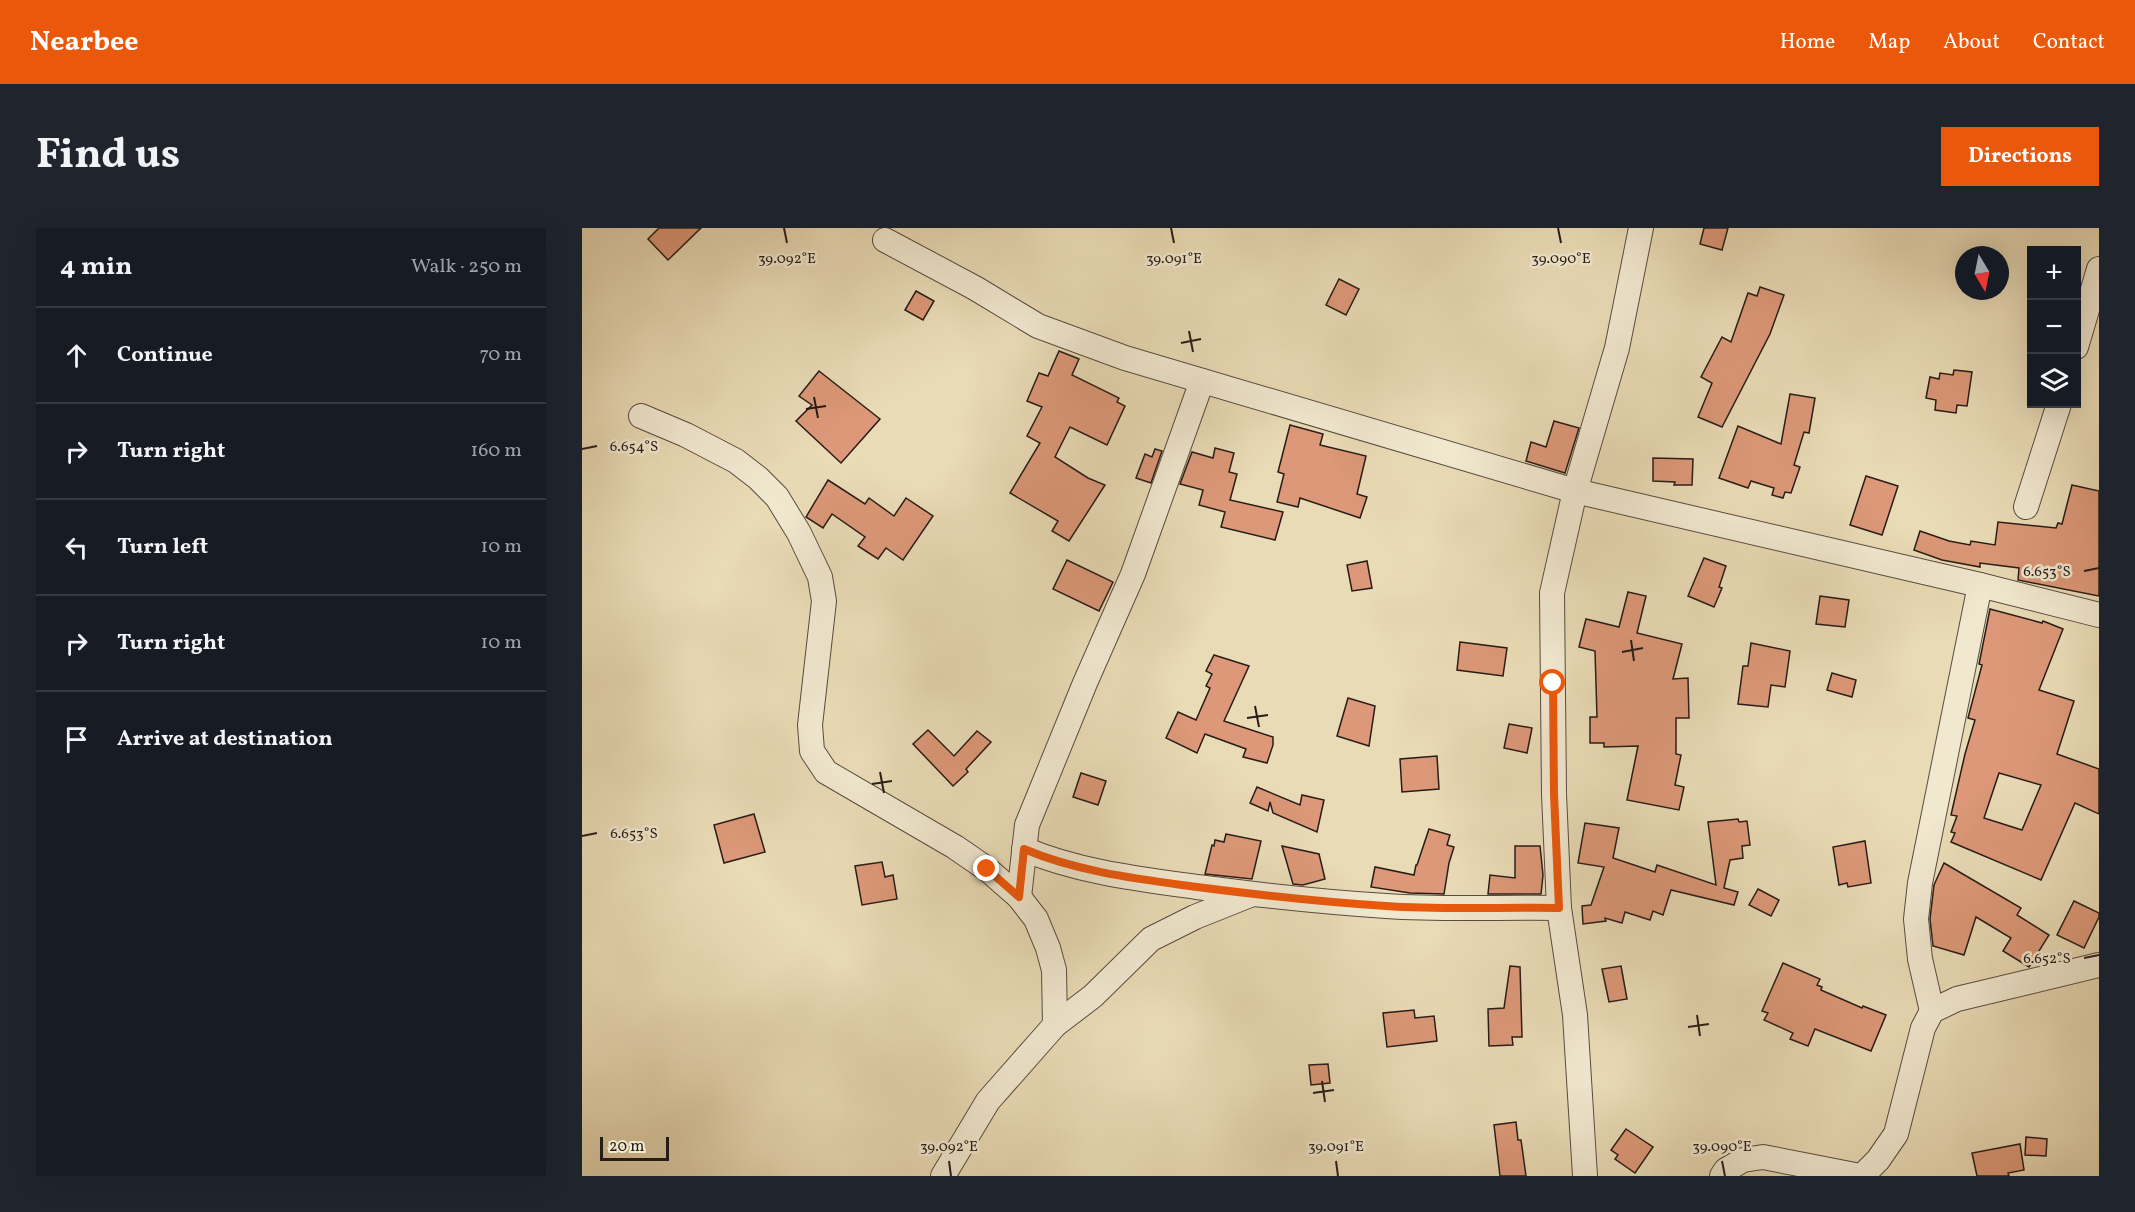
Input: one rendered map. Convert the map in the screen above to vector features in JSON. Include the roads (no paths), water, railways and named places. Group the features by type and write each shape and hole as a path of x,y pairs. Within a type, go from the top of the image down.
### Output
{"street":[{"path":"1585,1176 1575,1015 1559,908 1554,794 1552,593 1575,491 1617,348 1641,228"},
{"path":"885,240 975,288 1038,326 1125,358 1575,491 2099,615"},
{"path":"2081,330 2099,269"},
{"path":"1019,897 1027,825 1041,787 1133,574 1202,381"},
{"path":"2026,507 2058,408"},
{"path":"640,416 686,435 736,461 777,497 799,533 820,577 824,601 810,725 812,750 826,772 955,847 987,869 1019,897 1036,919 1048,948 1054,970 1055,1024"},
{"path":"1932,1011 1920,959 1917,907 1980,585"},
{"path":"1024,849 1053,861 1104,872 1160,882 1255,894 1388,906 1559,908"},
{"path":"943,1176 988,1101 1055,1024 1093,996 1151,939 1195,917 1255,894"},
{"path":"1722,1176 1726,1170 1743,1160 1763,1157 1861,1176 1878,1160 1896,1134 1923,1028 1932,1011 1956,999 2099,965"}]}
